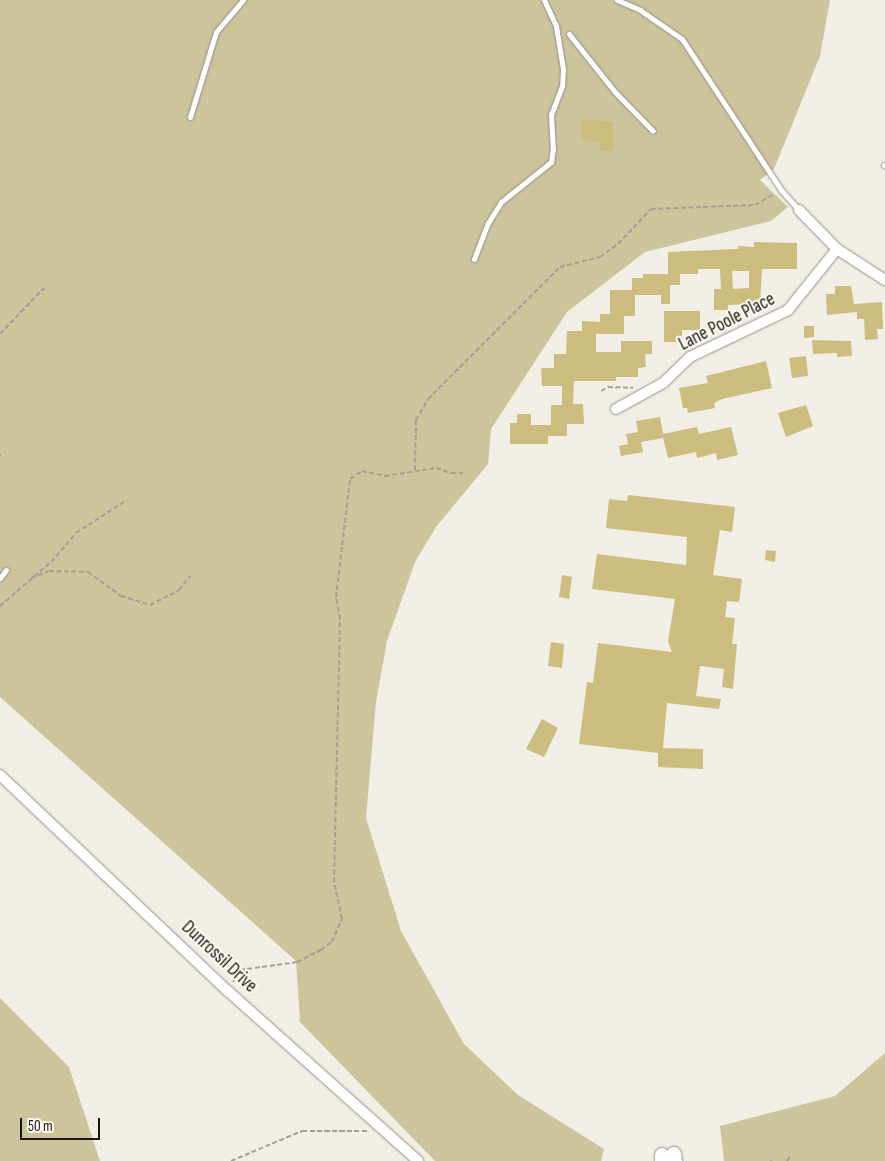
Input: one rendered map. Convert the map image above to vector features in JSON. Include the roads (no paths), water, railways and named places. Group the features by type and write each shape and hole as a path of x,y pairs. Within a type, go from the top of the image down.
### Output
{"street":[{"path":"799,210 837,249 885,280"},
{"name":"Lane Poole Place","path":"616,409 663,383 690,357 788,310 837,249"},
{"name":"Dunrossil Drive","path":"0,775 228,990 418,1161"}],"lane":[{"path":"190,117 216,32 243,0"},
{"path":"474,259 488,223 501,202 551,162 553,149 551,114 562,86 562,70 556,26 544,0"},
{"path":"617,0 640,10 682,39 781,190 799,210"},
{"path":"569,34 615,92 653,131"},
{"path":"0,578 6,570"}]}
